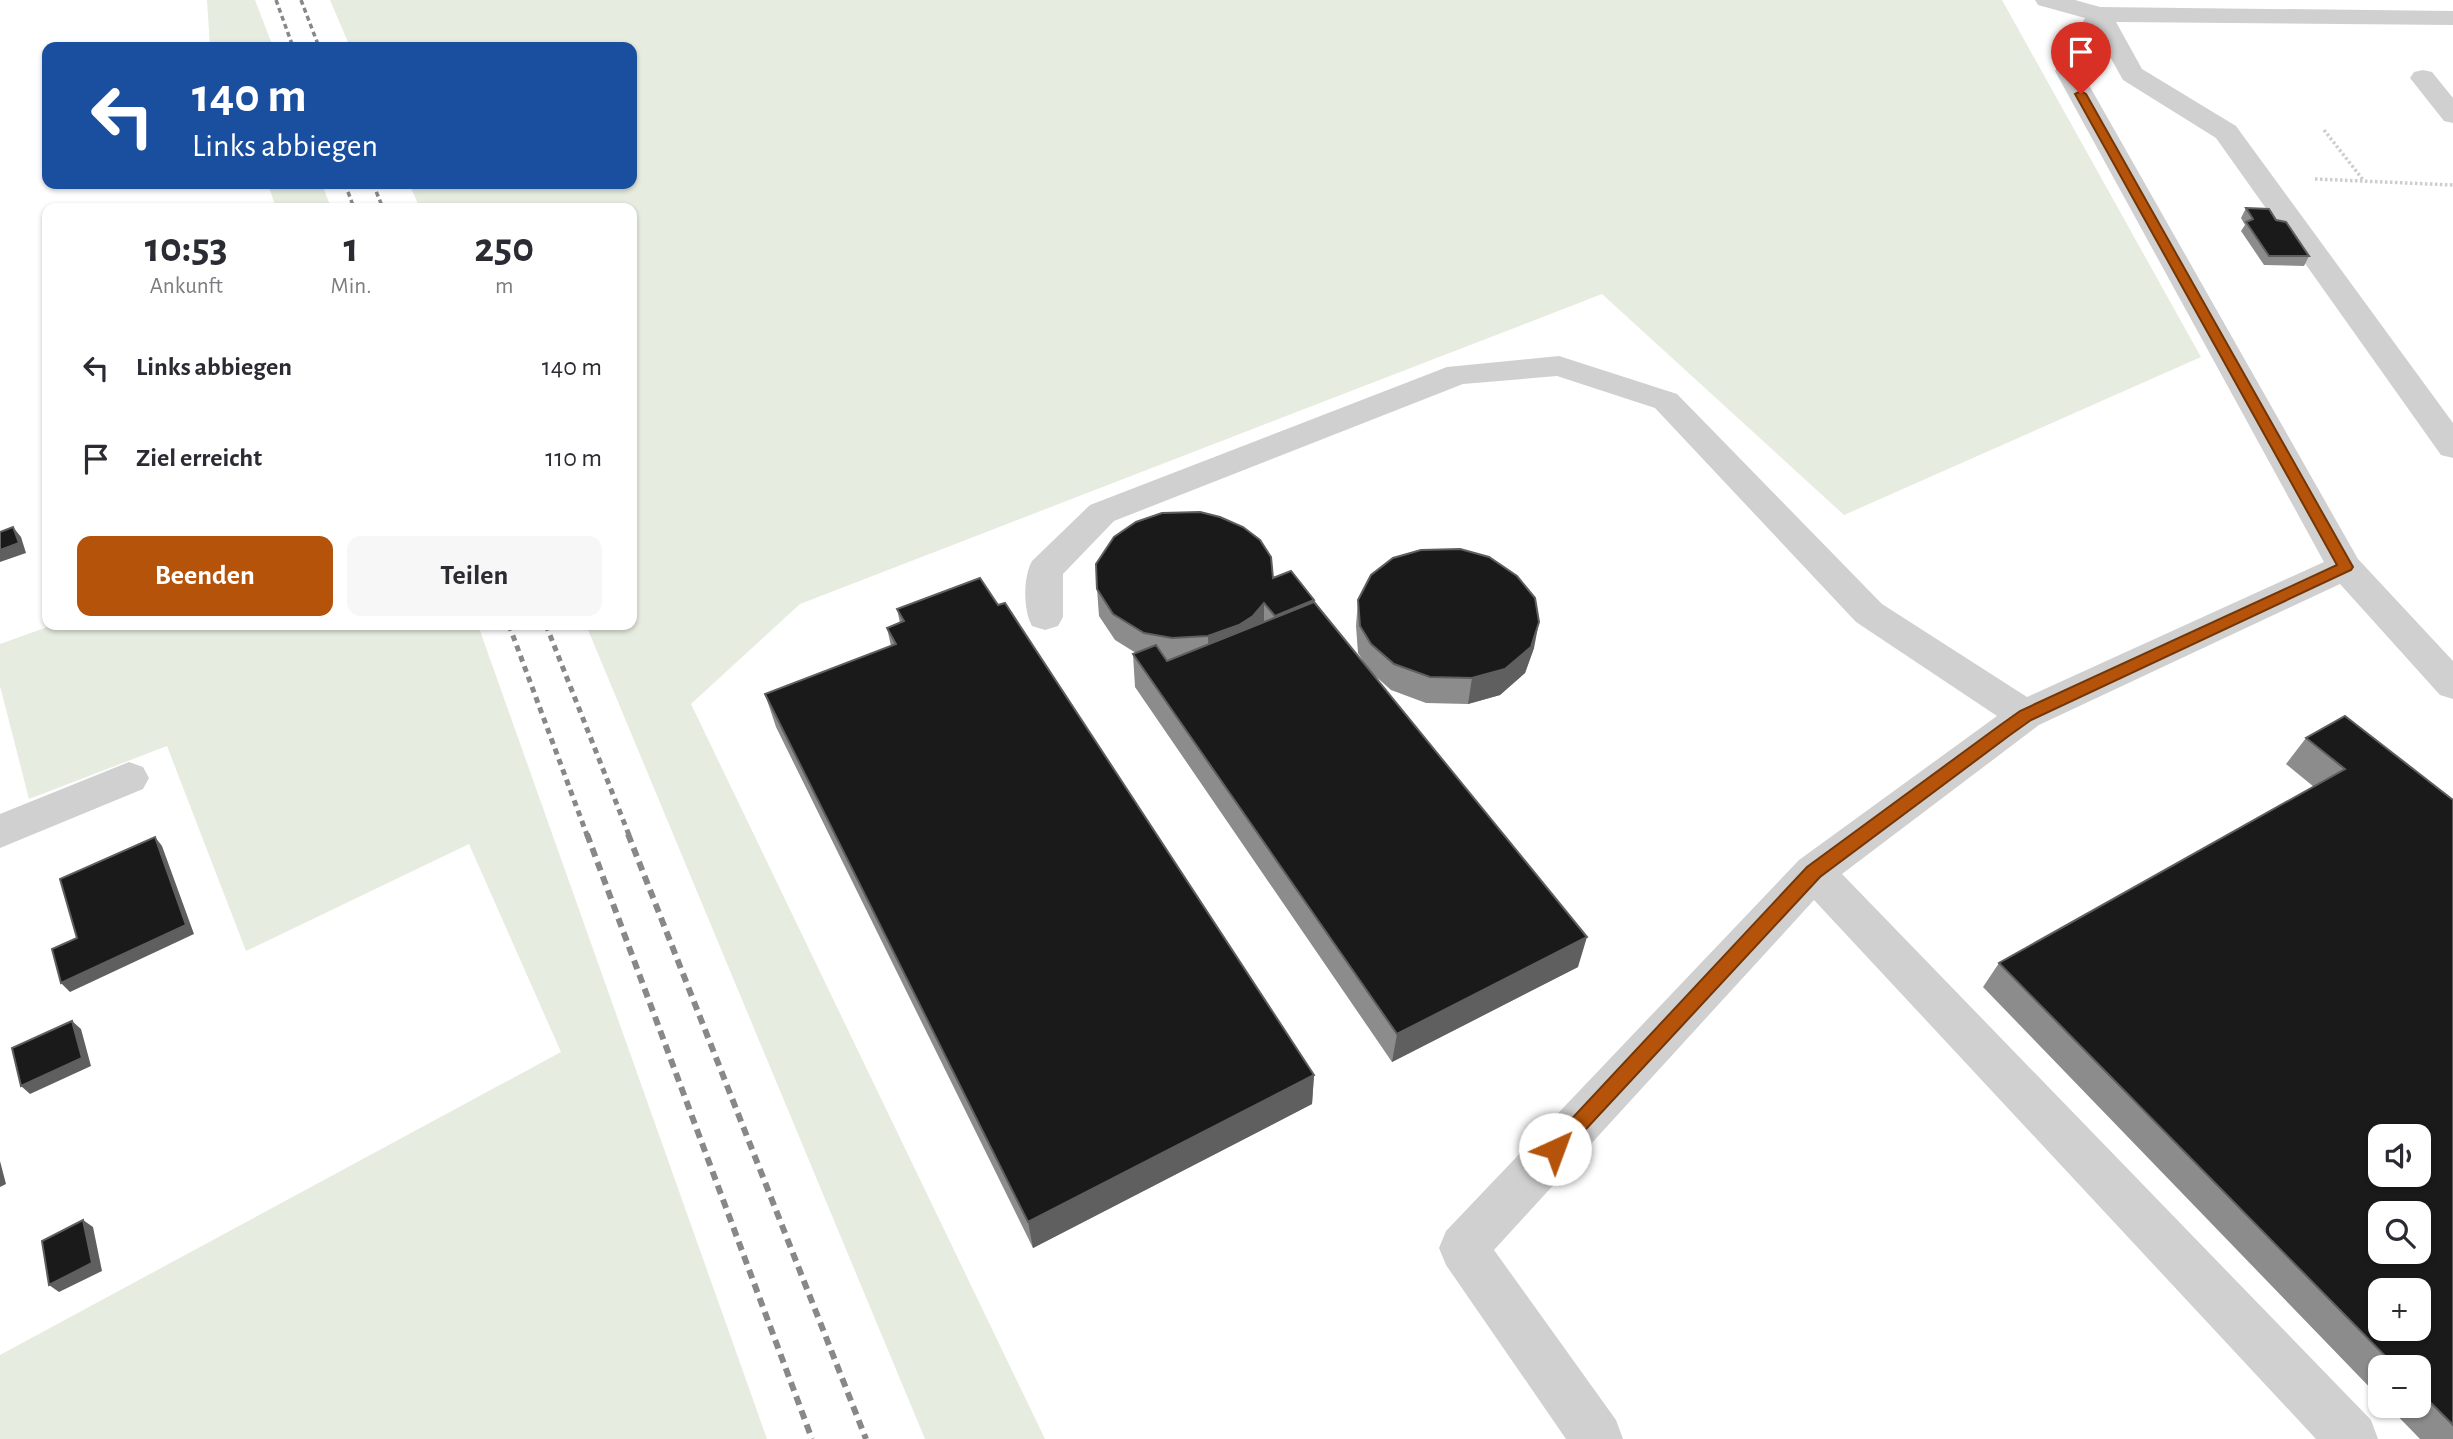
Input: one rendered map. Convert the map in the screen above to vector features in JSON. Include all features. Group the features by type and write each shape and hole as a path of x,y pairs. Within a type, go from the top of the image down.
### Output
{"street":[{"path":"2047,0 2099,14 2453,18"},
{"path":"2099,14 2132,74 2225,132 2453,447"},
{"path":"2099,14 2068,71 2345,567 2453,685"},
{"path":"2423,78 2453,115"},
{"path":"1045,617 1045,570 1102,513 1458,374 1559,366 1666,401 1869,612 2025,715"},
{"path":"1597,1439 1463,1248 1814,872 2025,715 2345,567"},
{"path":"0,832 129,778"},
{"path":"1814,872 2351,1439"}],"path":[{"path":"2324,130 2364,181"},
{"path":"2258,177 2453,186"}],"shaded area":[{"path":"207,0 255,0 271,42 210,42"},
{"path":"330,0 2002,0 2201,357 1844,515 1602,294 800,604 691,704 1045,1439 925,1439 588,630 637,630 637,203 418,203 411,189 637,189 637,42 348,42"},
{"path":"270,189 324,189 329,203 274,203"},
{"path":"42,629 480,630 767,1439 0,1439 0,1355 561,1052 469,844 246,951 167,746 29,799 0,686 0,644"}],"building":[{"path":"2246,208 2269,209 2276,220 2286,222 2309,256 2269,256 2246,222 2253,219"},
{"path":"1200,512 1243,527 1260,540 1271,557 1273,578 1291,571 1314,600 1275,616 1264,603 1253,616 1239,625 1208,636 1172,638 1144,633 1113,614 1097,589 1096,564 1114,537 1136,522 1162,513"},
{"path":"13,527 19,543 0,550 0,532"},
{"path":"1460,549 1489,557 1517,576 1535,598 1539,622 1531,647 1505,669 1472,678 1430,677 1394,664 1371,644 1360,626 1358,600 1371,575 1393,558 1421,550"},
{"path":"980,578 998,605 1005,603 1314,1075 1028,1222 765,694 896,644 887,628 904,621 897,609"},
{"path":"1314,602 1587,937 1397,1034 1133,654 1156,645 1167,661"},
{"path":"2345,716 2453,800 2453,1425 2431,1403 2431,1355 2384,1355 2370,1341 2431,1341 2431,1278 2368,1278 2368,1339 1999,963 2345,769 2306,738"},
{"path":"155,837 186,925 61,983 52,949 77,938 60,879"},
{"path":"72,1021 82,1058 21,1086 12,1048"},
{"path":"83,1220 92,1263 49,1285 42,1241"}],"railway":[{"path":"276,0 291,42"},
{"path":"301,0 317,42"},
{"path":"347,189 352,203"},
{"path":"375,189 381,203"},
{"path":"511,630 587,835"},
{"path":"548,630 629,835"},
{"path":"587,834 812,1439"},
{"path":"628,834 866,1439"}],"route":[{"path":"1555,1149 1814,872 2025,715 2345,567 2081,94"}]}
